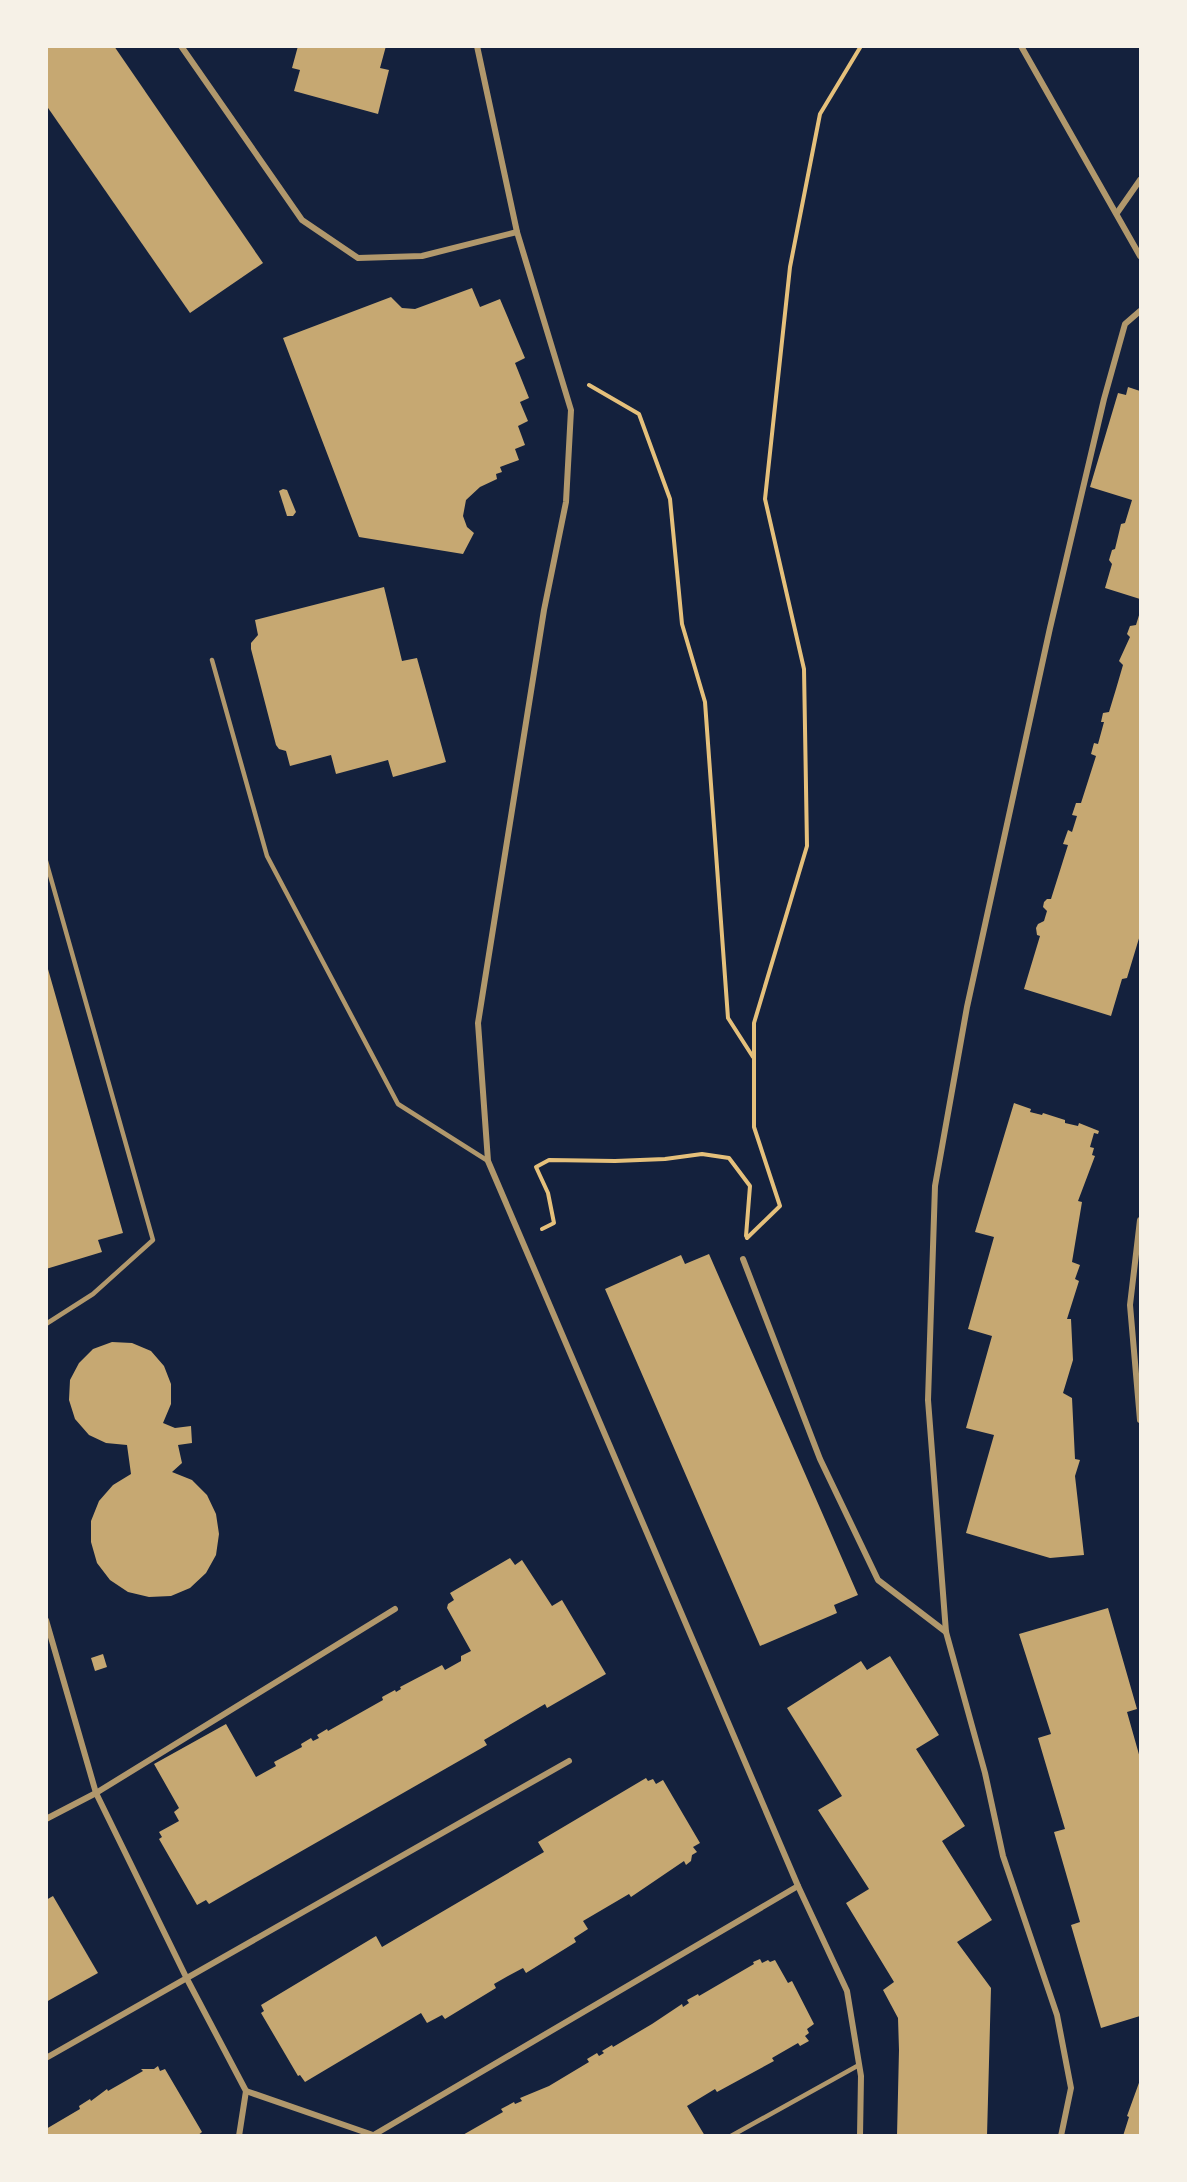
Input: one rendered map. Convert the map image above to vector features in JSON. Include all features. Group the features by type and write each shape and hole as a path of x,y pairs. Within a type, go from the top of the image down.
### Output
{"street":[{"path":"181,46 302,220 358,258 422,256 517,232"},
{"path":"477,46 517,232 571,410 566,502 544,610 478,1023 488,1161 798,1886 847,1991 861,2076 860,2136"},
{"path":"1021,46 1140,256"},
{"path":"1117,213 1140,180"},
{"path":"1061,2136 1071,2088 1057,2015 1003,1856 985,1773 946,1632 928,1400 935,1186 967,1007 1047,640 1090,456 1125,324 1140,311"},
{"path":"1140,1220 1130,1305 1140,1420"},
{"path":"743,1259 820,1459 878,1580 946,1632"},
{"path":"46,1819 96,1793 395,1609"},
{"path":"46,1620 96,1793 186,1979 246,2091 239,2136"},
{"path":"46,2058 569,1761"},
{"path":"246,2091 372,2135 798,1886"}],"lane":[{"path":"212,660 267,856 398,1104 488,1161"},
{"path":"46,861 153,1240 93,1293 46,1323"},
{"path":"731,2136 859,2065"}],"path":[{"path":"541,1229 554,1223 548,1193 536,1167 549,1160 615,1161 702,1154 729,1158 750,1186 746,1238 780,1206 754,1127 754,1023 807,846 804,669 765,499 790,267 820,114 861,46"},
{"path":"589,385 639,414 670,499 682,624 705,702 728,1018 754,1059"}],"building":[{"path":"46,46 114,46 263,263 190,313 46,105"},
{"path":"298,46 386,46 380,68 389,70 378,114 294,91 300,70 292,68"},
{"path":"472,288 480,307 500,299 525,358 515,363 529,398 520,402 528,421 518,426 525,445 515,449 519,460 500,467 502,472 496,474 497,479 480,487 466,500 463,516 467,527 474,533 463,554 359,537 283,338 391,297 402,308 415,309"},
{"path":"1128,387 1140,391 1140,599 1105,588 1112,564 1109,560 1112,550 1115,549 1121,524 1125,523 1132,500 1090,487 1118,393 1126,395"},
{"path":"287,490 296,512 293,516 287,516 279,491"},
{"path":"384,587 402,661 417,658 446,762 393,777 388,760 336,774 331,755 290,766 286,751 279,749 276,745 251,649 251,643 258,635 255,620"},
{"path":"1140,612 1140,935 1127,978 1122,979 1111,1016 1024,989 1040,936 1037,935 1036,928 1044,921 1047,911 1043,907 1044,902 1051,899 1068,845 1063,844 1068,830 1072,832 1077,816 1072,815 1076,803 1081,803 1096,756 1091,754 1094,743 1098,744 1104,722 1101,722 1103,713 1109,712 1123,665 1119,661 1130,637 1127,634 1130,626 1136,625"},
{"path":"46,962 123,1233 98,1240 102,1252 46,1269"},
{"path":"1014,1103 1031,1109 1030,1112 1042,1115 1043,1113 1065,1120 1065,1123 1078,1126 1079,1123 1099,1131 1098,1134 1094,1133 1090,1147 1094,1148 1092,1155 1095,1156 1078,1201 1082,1202 1072,1262 1080,1265 1075,1279 1079,1281 1067,1319 1071,1319 1073,1360 1063,1393 1072,1398 1075,1459 1080,1460 1075,1476 1084,1555 1050,1558 966,1533 994,1435 966,1428 992,1336 968,1329 994,1237 975,1232"},
{"path":"709,1254 858,1595 834,1605 837,1613 760,1646 605,1289 681,1255 685,1264"},
{"path":"112,1342 132,1343 151,1351 164,1366 171,1384 171,1404 163,1423 175,1428 191,1426 192,1443 178,1445 182,1463 172,1472 192,1480 207,1495 216,1514 219,1534 216,1555 206,1573 190,1588 171,1596 149,1597 128,1592 110,1580 97,1563 91,1542 91,1521 99,1501 113,1485 131,1474 127,1445 106,1443 89,1435 75,1419 69,1400 70,1380 79,1363 93,1349"},
{"path":"510,1558 515,1565 522,1560 552,1606 562,1600 606,1674 547,1708 545,1704 484,1740 487,1745 209,1904 206,1900 197,1905 159,1839 162,1837 159,1832 179,1821 174,1812 179,1808 154,1764 226,1724 256,1777 276,1766 274,1762 302,1747 301,1744 311,1738 313,1741 319,1738 317,1735 383,1700 382,1697 395,1690 396,1692 401,1689 400,1687 442,1665 445,1670 461,1661 461,1656 471,1651 447,1608 448,1604 454,1600 450,1593"},
{"path":"1108,1608 1137,1709 1127,1712 1140,1758 1140,2016 1101,2028 1071,1925 1080,1922 1054,1832 1065,1829 1038,1738 1051,1734 1019,1634"},
{"path":"103,1654 107,1667 95,1671 91,1658"},
{"path":"890,1656 939,1735 916,1749 965,1826 942,1841 992,1920 957,1942 991,1988 987,2136 897,2136 898,2018 883,1990 894,1982 846,1903 869,1889 818,1810 842,1796 787,1708 861,1661 867,1670"},
{"path":"646,1778 648,1781 653,1779 656,1784 663,1780 700,1843 693,1847 697,1852 692,1855 691,1861 686,1865 684,1861 631,1897 629,1894 583,1921 588,1929 574,1938 576,1942 526,1973 523,1968 494,1984 496,1988 445,2019 442,2015 427,2023 421,2013 305,2082 300,2075 298,2076 261,2013 264,2011 261,2005 376,1936 382,1947 544,1852 538,1842"},
{"path":"53,1896 98,1973 46,2002 46,1900"},
{"path":"760,1959 762,1963 775,1960 788,1983 792,1981 814,2024 807,2029 809,2033 805,2036 809,2041 800,2046 798,2043 772,2058 774,2061 717,2092 715,2089 687,2106 705,2136 461,2136 503,2112 501,2109 514,2102 515,2104 522,2101 520,2098 549,2086 589,2062 587,2059 597,2053 599,2056 604,2053 602,2051 612,2045 613,2047 682,2004 683,2007 689,2003 687,2000 698,1994 699,1996"},
{"path":"158,2066 160,2071 165,2069 202,2132 197,2136 46,2136 46,2129 80,2109 79,2106 90,2099 91,2101 107,2089 108,2091 143,2071 141,2069 154,2069"},
{"path":"1140,2080 1140,2136 1123,2136 1129,2117 1127,2116"}]}
